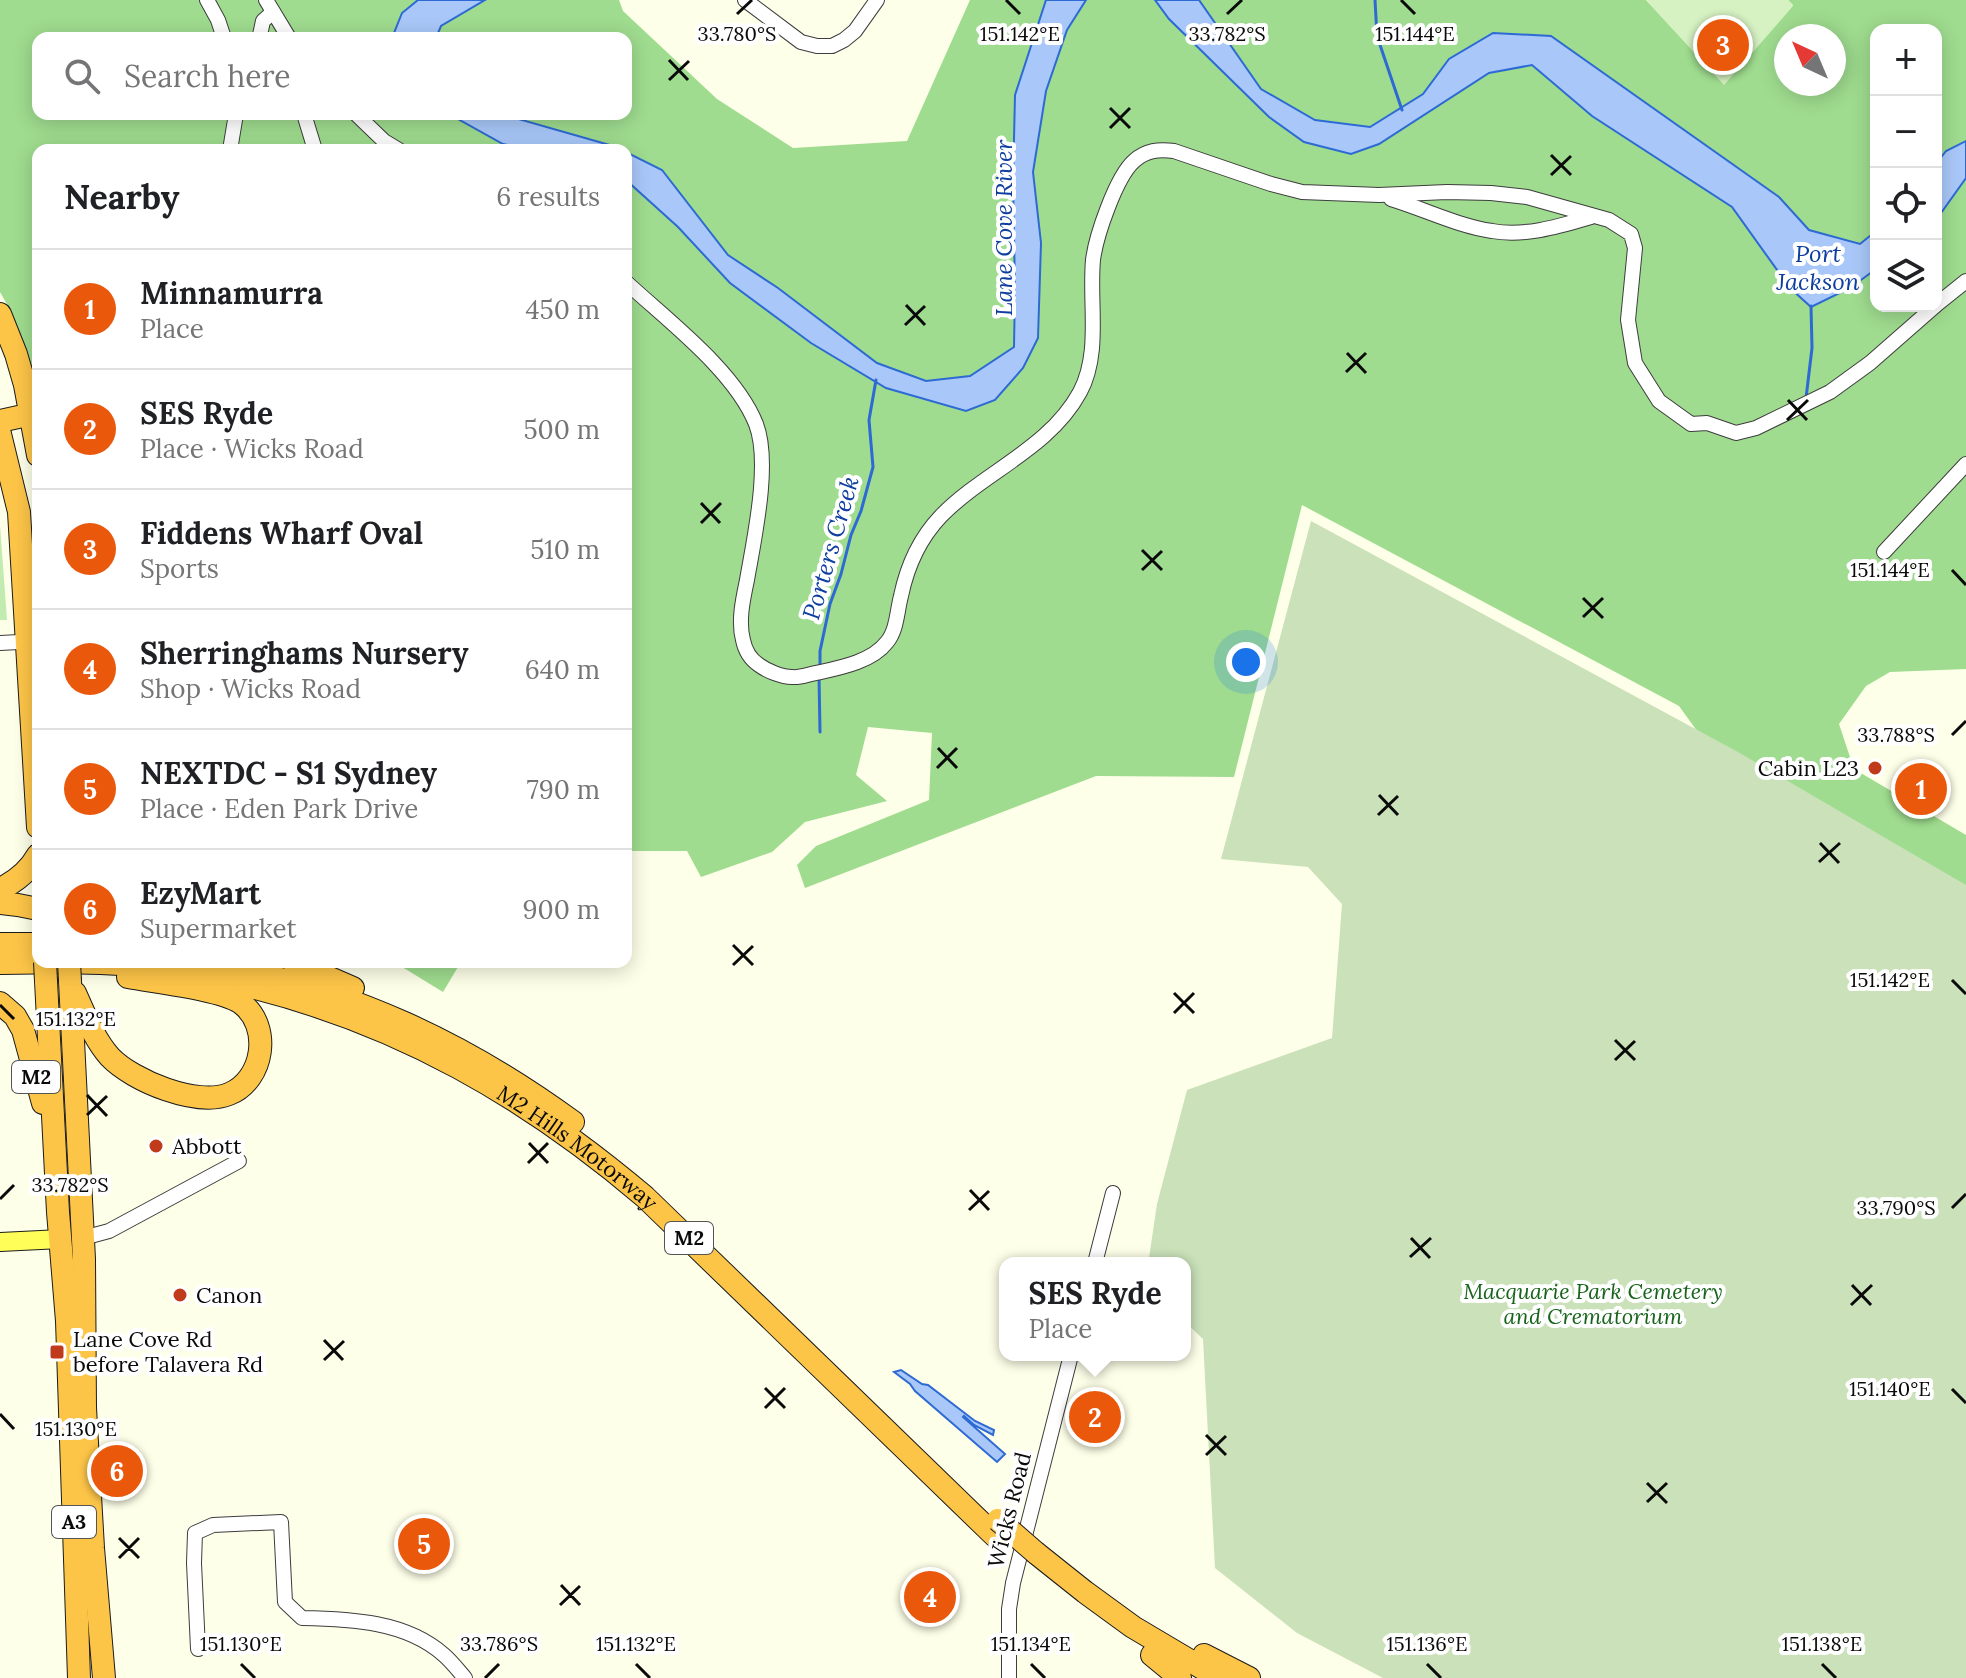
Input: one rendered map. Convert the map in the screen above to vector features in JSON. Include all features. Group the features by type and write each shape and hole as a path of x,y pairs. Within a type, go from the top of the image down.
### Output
{"highway":[{"path":"0,314 32,404"},
{"path":"0,421 32,414"},
{"path":"0,434 19,512 32,632"},
{"path":"0,889 14,882 32,863"},
{"path":"0,903 32,908"},
{"path":"0,944 32,944"},
{"name":"M2 Hills Motorway","path":"0,963 32,967"},
{"name":"M2","path":"45,968 163,983 232,998 244,1005 254,1018 261,1046 256,1067 242,1086 213,1099 199,1098 137,1077 111,1058 97,1040 70,972"},
{"name":"A3","path":"45,968 55,1159 72,1238 104,1678"},
{"name":"M2 Hills Motorway","path":"166,968 284,995 390,1033 488,1082 563,1132 645,1197 817,1365 996,1528 1135,1645 1191,1678"},
{"name":"M2 Hills Motorway","path":"236,968 339,996 405,1022 463,1050 562,1113 682,1212 945,1471 996,1528"},
{"name":"M2","path":"307,968 445,1029 463,1050"},
{"name":"A3","path":"70,972 72,1238 67,1321 79,1678"},
{"name":"M2","path":"0,1003 15,1016 25,1037 55,1159"},
{"name":"M2 Hills Motorway","path":"1034,1561 1085,1592 1133,1627 1219,1678"},
{"path":"1133,1627 1164,1635 1249,1678"},
{"path":"1152,1655 1180,1678"}],"main road":[{"path":"0,1242 72,1238"}],"street":[{"path":"207,0 222,32"},
{"path":"745,0 801,42 817,46 832,46 844,40 855,31 877,0"},
{"path":"261,32 270,6"},
{"path":"270,6 285,32"},
{"path":"231,144 235,120"},
{"path":"306,120 313,144"},
{"path":"362,120 389,144"},
{"path":"632,288 736,388 754,421 762,456 757,521 742,608 742,637 745,649 761,667 793,678 851,664 887,643 909,567 929,530 968,492 1055,427 1079,393 1087,375 1091,352 1093,265 1097,242 1122,179 1134,161 1150,151 1163,149 1188,155 1294,191 1379,195 1491,193 1527,197 1620,225 1631,234 1635,248 1628,320 1635,363 1659,401 1691,424 1707,423 1736,433 1756,428 1851,379 1928,312"},
{"path":"1379,195 1493,232 1545,229 1593,216"},
{"path":"1942,300 1966,281"},
{"path":"1884,552 1966,464"},
{"path":"0,643 32,641"},
{"path":"72,1238 109,1231 239,1161"},
{"path":"1097,1257 1113,1193"},
{"name":"Wicks Road","path":"1009,1678 1009,1609 1013,1583 1069,1361"},
{"path":"198,1649 195,1533 213,1525 281,1522 285,1602 302,1618 371,1623 394,1628 443,1654 465,1678"}],"green space":[{"path":"0,0 418,0 402,13 394,32 32,32 32,120 460,120 503,144 32,144 32,375 8,306 0,292"},
{"path":"485,0 619,0 623,11 717,99 793,148 907,141 970,0 1046,0 1015,95 1014,348 970,376 926,381 877,363 778,288 728,255 662,170 632,155 632,144 605,144 522,120 632,120 632,32 438,32 441,26"},
{"path":"1086,0 1155,0 1169,19 1269,117 1351,154 1379,144 1489,73 1532,64 1592,116 1732,207 1790,288 1850,288 1870,273 1870,312 1942,312 1942,212 1966,178 1966,669 1890,672 1866,686 1839,724 1854,769 1966,835 1966,892 1721,764 1679,706 1302,505 1234,777 1096,776 805,888 797,865 816,846 929,800 932,733 868,727 856,775 887,801 805,822 772,852 701,877 687,851 632,851 632,185 678,227 886,388 1023,368 1041,243 1033,172 1046,91 1067,30"},
{"path":"1199,0 1646,0 1724,84 1774,27 1774,96 1846,96 1846,24 1776,24 1793,5 1788,0 1966,0 1966,141 1942,156 1942,24 1870,24 1870,236 1860,244 1809,230 1779,197 1551,36 1449,59 1423,94 1370,127 1315,120 1261,89"},
{"path":"1646,0 1788,0 1793,6 1774,24 1724,85"},
{"name":"Macquarie Park Cemetery and Crematorium","path":"1311,521 1738,752 1966,885 1966,1678 1383,1678 1297,1633 1215,1568 1203,1339 1191,1328 1191,1257 1149,1257 1157,1204 1187,1090 1332,1038 1342,904 1308,867 1221,859"},
{"path":"0,525 7,620 0,620"},
{"path":"404,968 457,968 443,992"}],"water":[{"path":"418,0 485,0 441,26 438,32 394,32 402,13"},
{"name":"Lane Cove River","path":"1046,0 1086,0 1067,30 1046,91 1033,172 1041,243 1038,338 1023,368 995,400 966,411 886,388 811,343 730,283 678,227 632,185 632,155 662,170 728,255 778,288 877,363 926,381 970,376 1014,347 1015,95"},
{"name":"Port Jackson","path":"1155,0 1199,0 1261,89 1315,120 1370,127 1423,94 1449,59 1493,33 1551,36 1779,197 1809,230 1860,244 1870,236 1870,273 1850,288 1811,307 1790,288 1732,207 1592,116 1532,65 1489,73 1379,144 1351,154 1304,142 1269,117 1169,19"},
{"path":"460,120 522,120 606,144 503,144"},
{"path":"1966,141 1966,178 1942,212 1942,156"},
{"path":"901,1370 928,1385 975,1421 994,1430 993,1435 963,1417 1005,1454 997,1462 894,1372"}],"waterway":[{"path":"1375,0 1377,36 1402,110"},
{"path":"1806,398 1812,348 1811,306"},
{"name":"Porters Creek","path":"820,668 820,651 830,604 873,467 869,420 876,380"},
{"name":"Porters Creek","path":"819,676 820,732"}],"place":[{"name":"Fiddens Wharf Oval","path":"1723,45"},
{"name":"Cabin L23","path":"1875,768"},
{"name":"Minnamurra","path":"1921,789"},
{"name":"Abbott","path":"156,1146"},
{"name":"Canon","path":"180,1295"},
{"name":"Lane Cove Rd before Talavera Rd","path":"57,1352"},
{"name":"SES Ryde","path":"1095,1417"},
{"name":"EzyMart","path":"117,1471"},
{"name":"NEXTDC - S1 Sydney","path":"424,1544"},
{"name":"Sherringhams Nursery","path":"930,1597"}]}
